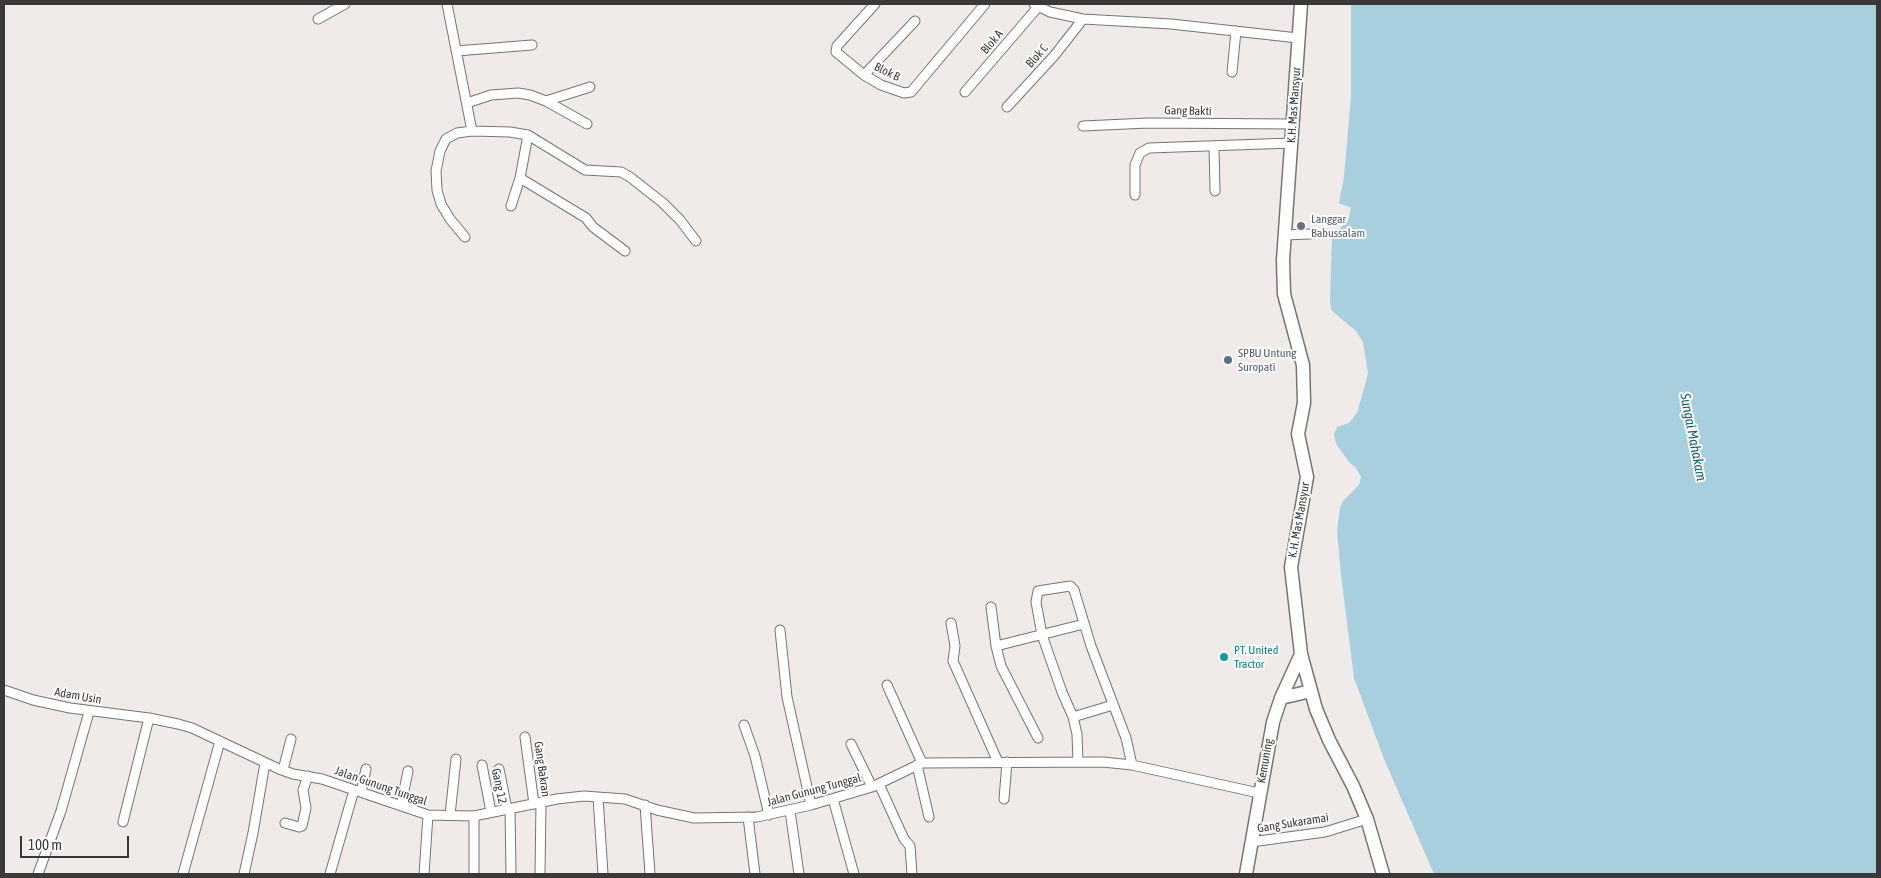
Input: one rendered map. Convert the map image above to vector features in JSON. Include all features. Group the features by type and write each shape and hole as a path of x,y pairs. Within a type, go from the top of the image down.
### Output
{"main road":[{"name":"K.H. Mas Mansyur","path":"1301,4 1284,235 1284,294 1304,365 1304,403 1298,434 1307,477 1291,567 1301,654 1316,709 1328,740 1353,786 1367,819 1383,874"},
{"name":"Kemuning","path":"1246,874 1273,722 1280,698 1301,654"},
{"path":"1280,698 1311,691"}],"street":[{"path":"318,19 345,4"},
{"path":"447,4 472,131"},
{"name":"Blok B","path":"876,4 836,49 836,52 864,74 889,88 904,93 911,92 985,4"},
{"path":"1292,4 1301,4"},
{"path":"1036,5 1062,15 1083,19 1171,24 1298,38"},
{"name":"Blok A","path":"966,92 1036,5"},
{"name":"Blok C","path":"1007,107 1048,62 1083,19"},
{"path":"864,74 915,21"},
{"path":"1232,72 1236,31"},
{"path":"456,51 532,45"},
{"path":"546,101 590,87"},
{"path":"467,103 491,95 518,93 530,95 546,101 587,124"},
{"name":"Gang Bakti","path":"1083,126 1148,123 1292,124"},
{"path":"465,237 450,219 441,204 437,190 436,171 440,151 446,139 457,133 472,131 510,132 528,135 586,170 617,171 630,177 674,215 696,240"},
{"path":"511,206 520,178 528,135"},
{"path":"1135,195 1135,165 1140,153 1149,148 1160,146 1292,143"},
{"path":"1214,146 1215,191"},
{"path":"520,178 586,218 593,227 625,251"},
{"path":"1284,235 1310,234"},
{"path":"1078,762 1077,734 1073,717 1042,635 1036,607 1038,591 1070,586 1074,590 1084,624 1130,750 1132,765"},
{"path":"991,608 996,646 1002,666 1038,738"},
{"path":"951,623 955,646 953,661 1003,762 1004,799"},
{"path":"996,646 1084,624"},
{"path":"780,630 787,697 811,805"},
{"path":"887,685 920,764 929,817"},
{"name":"Adam Usin","path":"4,690 38,701 90,712 149,718"},
{"path":"1073,717 1113,705"},
{"path":"38,874 61,811 90,712"},
{"path":"123,822 149,718"},
{"name":"Jalan Gunung Tunggal","path":"149,718 192,728 283,770 357,791 428,815 474,816 557,799 584,796 625,799 678,816 694,818 769,815 833,799 876,785 920,764 1078,762 1132,765 1259,793"},
{"path":"744,725 755,756 769,815"},
{"name":"Gang Bakran","path":"524,737 538,804 540,874"},
{"path":"283,770 291,739"},
{"path":"183,874 220,741"},
{"path":"851,744 876,785 904,840 910,846 912,874"},
{"path":"450,815 456,759"},
{"path":"244,874 265,763"},
{"name":"Gang 12","path":"482,765 491,812"},
{"path":"330,874 366,769"},
{"path":"499,769 509,808 511,874"},
{"path":"401,806 408,771"},
{"path":"285,823 299,827 302,826 306,808 303,790 308,776"},
{"path":"598,797 603,874"},
{"path":"833,799 854,874"},
{"path":"645,805 650,874"},
{"path":"790,811 799,874"},
{"path":"424,874 428,815"},
{"path":"474,816 474,874"},
{"path":"748,817 754,874"},
{"name":"Gang Sukaramai","path":"1251,842 1325,832 1367,819"}],"water":[{"name":"Sungai Mahakam","path":"1351,4 1877,4 1877,874 1434,874 1384,759 1354,678 1341,575 1337,530 1340,508 1343,501 1359,485 1361,477 1336,444 1334,434 1337,427 1349,423 1357,413 1368,374 1363,342 1356,331 1332,311 1330,303 1332,236 1348,221 1351,208 1339,203 1344,177 1351,96"}],"place":[{"name":"Langgar Babussalam","path":"1301,226"},
{"name":"SPBU Untung Suropati","path":"1228,360"},
{"name":"PT. United Tractor","path":"1224,657"}]}
